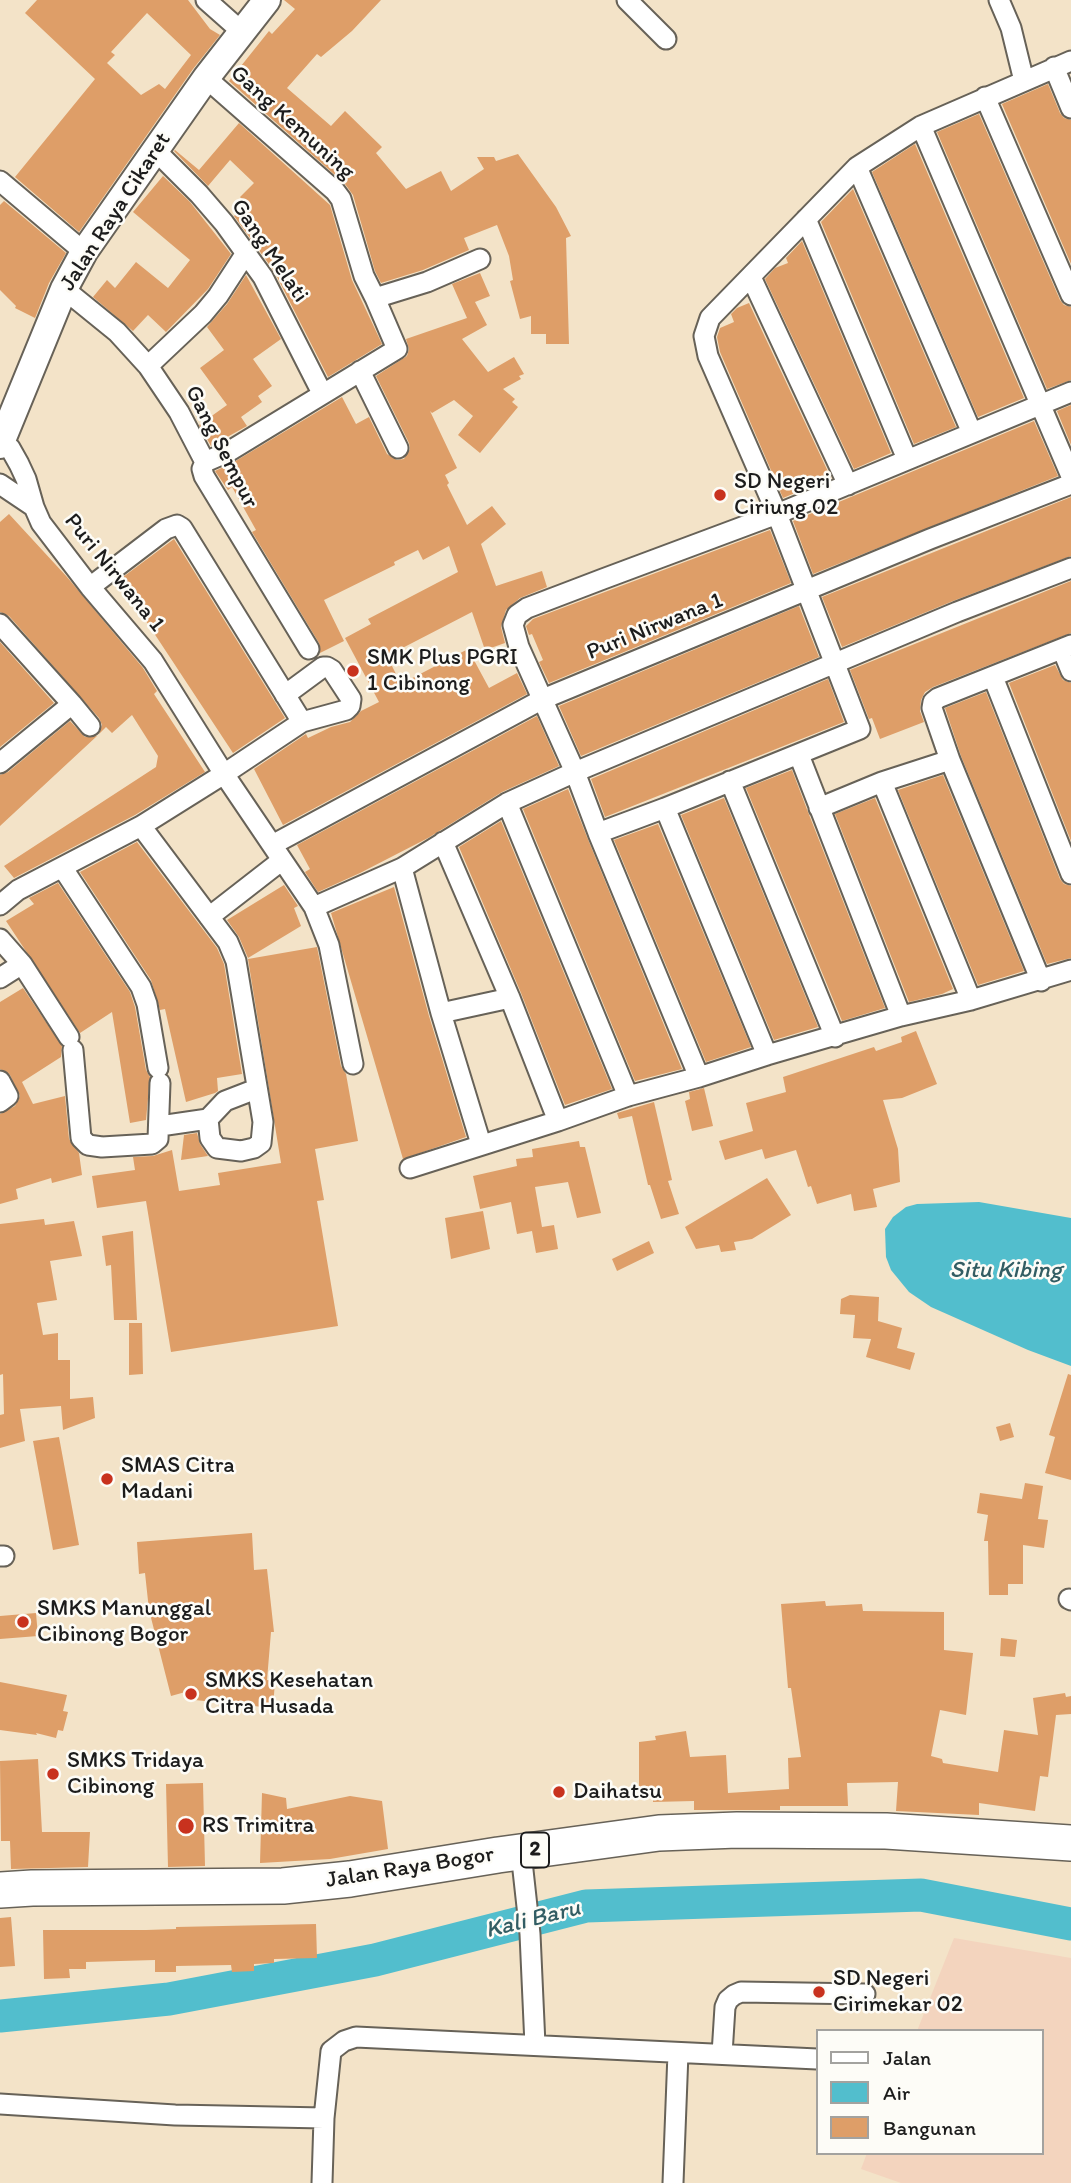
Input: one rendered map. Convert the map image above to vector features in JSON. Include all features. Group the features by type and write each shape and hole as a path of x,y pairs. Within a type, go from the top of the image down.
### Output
{"highway":[{"name":"Jalan Raya Bogor","path":"524,1874 659,1833 737,1830 886,1831 1071,1843"},
{"name":"Jalan Raya Bogor","path":"0,1890 295,1907 352,1901 581,1864 661,1856 742,1852 983,1857 1071,1864"},
{"name":"Jalan Raya Bogor","path":"0,1912 106,1898"}],"main road":[{"name":"Jalan Raya Cikaret","path":"1,441 64,289 84,252 154,149 267,0"}],"street":[{"path":"206,0 242,31"},
{"path":"627,0 666,39"},
{"path":"999,0 1011,28 1024,80"},
{"path":"598,833 860,729 777,514 708,356 704,336 709,318 858,167 921,126 1063,64 1071,108"},
{"name":"Gang Kemuning","path":"206,78 335,191 344,207 364,276 397,349 360,371"},
{"path":"985,97 1071,295"},
{"path":"921,126 1071,476"},
{"name":"Gang Melati","path":"154,149 199,194 246,253 277,302 323,393"},
{"path":"858,167 972,433"},
{"path":"0,181 84,252"},
{"path":"806,219 907,459"},
{"path":"148,366 203,314 246,253"},
{"path":"375,298 427,282 480,259"},
{"path":"751,277 848,485"},
{"name":"Gang Sempur","path":"64,289 117,332 148,366 179,412 205,462 202,469 204,476 309,649"},
{"path":"205,462 228,452 360,371 398,448"},
{"path":"699,1077 575,772 519,648 513,625 517,615 521,611 777,514 1071,392"},
{"name":"Puri Nirwana 1","path":"1,441 10,448 23,471 41,523 90,587 153,661 224,774 314,907 329,945 354,1064"},
{"name":"Puri Nirwana 1","path":"0,484 34,507"},
{"name":"Puri Nirwana 1","path":"276,853 543,699 930,539 1071,484"},
{"path":"90,587 166,529 177,524 183,528 302,722"},
{"path":"314,907 402,868 507,803 575,772 957,612 1071,568"},
{"path":"3,633 90,726"},
{"path":"1041,981 950,760 933,715 933,702 1066,647 1071,671"},
{"path":"0,905 18,890 141,825 302,722 346,710 351,699 332,670 327,667 323,667 285,695"},
{"path":"993,677 1071,874"},
{"path":"0,763 72,704"},
{"path":"799,755 901,1016"},
{"path":"819,808 882,782 950,760"},
{"path":"730,781 835,1037"},
{"path":"882,782 971,1000"},
{"path":"507,803 628,1096"},
{"path":"665,808 767,1055"},
{"path":"141,825 228,942 236,961 263,1131 261,1143 254,1148 233,1152 217,1148 210,1138 208,1119"},
{"path":"443,842 510,998 558,1121"},
{"path":"209,917 276,853"},
{"path":"0,939 22,964 71,1044 81,1138 88,1145 102,1147 152,1144 158,1139 160,1126 159,1075 147,1004 141,987 62,867"},
{"path":"402,868 441,1013 481,1144"},
{"path":"0,978 22,964"},
{"path":"410,1168 628,1096 901,1016 1041,981 1071,970"},
{"path":"441,1013 510,998"},
{"path":"160,1126 208,1119 225,1101 256,1089"},
{"path":"524,1874 530,1934 535,2045"},
{"path":"722,2054 725,2007 728,2000 741,1992 865,1994"},
{"path":"323,2183 324,2118 331,2051 344,2040 375,2037 816,2059"},
{"path":"673,2183 678,2053"},
{"path":"0,2104 175,2115 324,2118"}],"shaded area":[{"path":"954,1938 1071,1958 1071,2183 901,2183 861,2169 866,2155 1043,2155 1043,2029 918,2029"}],"water":[{"name":"Situ Kibing","path":"979,1202 1071,1218 1071,1366 931,1307 909,1292 891,1270 886,1257 885,1229 893,1217 906,1207 917,1204"}],"building":[{"path":"37,0 188,0 210,29 220,35 193,69 79,232 15,177 95,79 25,13","holes":["147,13 191,55 165,89 159,84 141,95 107,63 115,55 111,52"]},
{"path":"284,0 381,0 352,31 321,57 317,54 287,88 331,126 345,111 382,147 376,153 406,189 441,171 451,191 484,169 477,157 494,157 496,161 518,154 556,207 571,236 566,238 569,344 546,344 546,334 531,334 531,316 520,319 510,281 513,280 509,256 497,225 464,238 469,250 423,270 381,283 353,195 345,184 229,81 269,31 272,34 295,9"},
{"path":"1048,84 1060,113 1071,120 1071,264 1002,104"},
{"path":"979,114 1060,300 1071,307 1071,380 1047,389 937,132"},
{"path":"239,123 330,205 352,280 382,344 328,377 274,271 234,216 246,204 240,197 254,183 230,160 208,186 174,151 199,170"},
{"path":"915,144 1024,398 978,417 872,172"},
{"path":"163,176 190,202 231,254 208,289 166,332 148,315 133,331 93,297 107,280 115,288 136,262 168,288 190,260 133,212"},
{"path":"853,189 956,427 914,444 821,222"},
{"path":"4,201 66,253 49,283 35,318 15,308 0,290 0,205"},
{"path":"802,241 891,453 854,469 765,279 775,268 788,263 786,258"},
{"path":"480,273 490,296 475,302 487,325 462,339 488,372 514,357 524,374 519,376 521,379 503,389 515,399 512,402 518,407 480,453 458,435 473,416 454,400 432,413 430,411 457,468 445,475 449,483 447,485 467,525 492,506 506,524 481,544 496,586 542,571 547,587 520,598 506,610 501,627 505,643 485,650 472,612 387,656 401,684 468,649 489,688 517,673 527,694 283,825 254,769 306,734 308,738 350,722 361,711 379,702 345,638 371,624 368,619 458,572 449,546 423,560 418,550 394,562 395,565 324,600 344,641 320,653 319,643 252,532 256,530 232,487 228,490 215,471 342,397 356,424 369,417 387,454 397,460 404,459 410,449 409,443 376,376 407,356 409,349 406,339 467,318 452,284"},
{"path":"246,275 281,339 253,359 272,386 258,396 262,402 241,417 247,426 211,446 199,425 227,405 200,368 224,350 207,327 227,304"},
{"path":"749,303 831,478 783,498 720,352 717,337 720,328 734,322 731,314"},
{"path":"1071,405 1071,445 1057,411"},
{"path":"1034,421 1058,476 813,574 793,521"},
{"path":"1071,497 1071,556 842,647 822,597"},
{"path":"9,514 67,577 143,668 157,691 154,694 205,772 135,815 14,878 4,866 156,767 158,756 132,715 112,733 106,727 99,734 102,725 99,718 9,616 0,612 0,522"},
{"path":"770,530 791,583 549,683 539,662 543,660 526,626 533,619"},
{"path":"174,539 285,718 233,753 119,580"},
{"path":"1071,581 1071,633 933,687 925,692 921,700 920,711 924,722 880,739 872,718 869,719 850,670"},
{"path":"799,606 819,657 581,756 559,706"},
{"path":"0,642 54,703 0,747"},
{"path":"1055,665 1063,680 1071,683 1071,841 1009,683"},
{"path":"828,679 844,722 605,817 591,779"},
{"path":"986,692 1060,879 1071,886 1071,958 1047,964 961,756 945,708"},
{"path":"537,716 559,766 502,792 428,838 318,892 305,872 310,869 297,845"},
{"path":"70,721 85,737 97,736 0,826 0,775 8,772"},
{"path":"792,770 885,1008 842,1021 746,788"},
{"path":"943,775 1024,971 978,985 898,790"},
{"path":"568,789 682,1069 635,1081 523,809"},
{"path":"724,798 818,1027 774,1040 681,815"},
{"path":"875,798 953,989 942,994 909,1002 835,814"},
{"path":"501,821 612,1089 565,1105 459,847"},
{"path":"658,824 751,1047 706,1062 614,840"},
{"path":"137,842 217,948 224,964 242,1074 217,1078 218,1091 186,1102 165,1009 160,1010 151,980 80,872"},
{"path":"58,883 130,992 146,1070 150,1077 146,1120 130,1123 112,1012 80,1033 6,921 34,904 29,898"},
{"path":"284,885 298,906 294,908 301,926 248,958 239,937 227,920"},
{"path":"394,887 466,1137 403,1159 331,913"},
{"path":"317,947 341,1066 346,1074 358,1141 315,1149 324,1200 317,1201 338,1326 171,1352 146,1201 97,1208 92,1176 135,1170 133,1157 153,1156 172,1150 179,1191 220,1185 218,1173 281,1163 248,959"},
{"path":"23,988 62,1046 61,1057 22,1082 33,1104 65,1096 69,1139 79,1153 82,1175 52,1183 51,1178 16,1189 18,1199 0,1204 0,1114 15,1106 20,1096 10,1075 0,1069 0,1002"},
{"path":"916,1031 937,1084 902,1098 883,1100 898,1149 900,1182 873,1189 877,1207 854,1211 851,1194 817,1204 811,1186 808,1187 796,1150 765,1159 762,1149 725,1160 719,1141 753,1131 746,1103 786,1092 783,1077 874,1047 876,1051 902,1042 901,1037"},
{"path":"704,1088 713,1126 692,1131 685,1101 690,1099 689,1092"},
{"path":"654,1102 672,1180 668,1181 679,1214 661,1219 648,1185 632,1116 619,1119 617,1113"},
{"path":"197,1133 208,1156 181,1160 184,1135"},
{"path":"579,1141 580,1147 585,1147 601,1213 577,1218 568,1182 535,1187 542,1227 554,1225 558,1249 536,1253 532,1231 517,1234 511,1202 480,1209 473,1176 517,1166 516,1159 533,1157 532,1149"},
{"path":"767,1178 791,1215 752,1239 734,1242 736,1250 721,1252 719,1245 696,1249 685,1227"},
{"path":"483,1211 490,1249 451,1259 445,1218"},
{"path":"44,1219 45,1225 74,1221 82,1256 50,1261 57,1300 37,1303 43,1335 58,1333 58,1360 70,1360 70,1399 93,1397 95,1418 63,1430 61,1406 20,1409 25,1441 0,1448 0,1415 4,1414 3,1374 0,1375 0,1224"},
{"path":"133,1231 137,1320 114,1320 111,1265 106,1266 102,1236"},
{"path":"649,1241 654,1253 617,1271 612,1259"},
{"path":"850,1295 879,1297 878,1321 902,1328 897,1348 915,1353 910,1370 866,1357 871,1339 853,1338 855,1315 840,1314 841,1299"},
{"path":"129,1323 142,1323 143,1374 129,1375"},
{"path":"1068,1374 1071,1375 1071,1480 1045,1473 1055,1437 1049,1435"},
{"path":"1010,1423 1014,1437 1000,1441 996,1427"},
{"path":"59,1437 79,1545 53,1550 33,1441"},
{"path":"1025,1483 1043,1486 1038,1519 1048,1520 1044,1548 1023,1545 1023,1584 1008,1584 1008,1595 989,1595 988,1541 984,1541 988,1515 977,1513 980,1493 1022,1499"},
{"path":"252,1533 254,1570 267,1569 274,1632 271,1632 267,1680 275,1681 273,1708 195,1700 196,1689 171,1696 149,1610 145,1573 139,1574 137,1542"},
{"path":"825,1601 826,1606 862,1604 863,1611 944,1612 944,1650 973,1653 966,1715 940,1710 931,1756 942,1759 943,1763 998,1772 1004,1730 1038,1735 1033,1698 1065,1693 1066,1697 1071,1696 1071,1714 1056,1715 1048,1777 1040,1776 1035,1811 979,1803 979,1815 896,1811 898,1782 847,1783 848,1806 780,1806 780,1810 694,1810 694,1801 653,1802 653,1787 639,1787 639,1742 656,1740 655,1736 686,1731 690,1757 726,1755 728,1793 789,1789 788,1758 801,1757 791,1688 788,1688 781,1604"},
{"path":"36,1613 38,1636 0,1639 0,1616"},
{"path":"1001,1638 1017,1640 1015,1657 1000,1656"},
{"path":"0,1682 67,1695 63,1711 68,1712 63,1731 58,1730 56,1738 36,1733 37,1735 0,1730"},
{"path":"38,1759 42,1832 90,1832 88,1867 11,1869 10,1841 1,1841 0,1761"},
{"name":"RS Trimitra","path":"203,1783 205,1866 168,1867 166,1784"},
{"path":"262,1793 286,1798 287,1809 350,1796 382,1801 388,1849 330,1859 260,1863"},
{"path":"11,1917 15,1966 0,1967 0,1918"},
{"path":"316,1924 317,1958 274,1959 274,1963 254,1964 254,1971 232,1972 231,1965 176,1966 176,1972 155,1972 155,1960 86,1962 86,1969 69,1969 70,1978 44,1979 43,1930 146,1930"}],"waterway":[{"name":"Kali Baru","path":"0,2016 169,1999 375,1960 586,1906 921,1895 1071,1924"}],"place":[{"name":"SD Negeri Ciriung 02","path":"720,495"},
{"name":"SMK Plus PGRI 1 Cibinong","path":"353,671"},
{"name":"SMAS Citra Madani","path":"107,1479"},
{"name":"SMKS Manunggal Cibinong Bogor","path":"23,1622"},
{"name":"SMKS Kesehatan Citra Husada","path":"191,1694"},
{"name":"SMKS Tridaya Cibinong","path":"53,1774"},
{"name":"Daihatsu","path":"559,1792"},
{"name":"RS Trimitra","path":"186,1826"},
{"name":"SD Negeri Cirimekar 02","path":"819,1992"}]}
